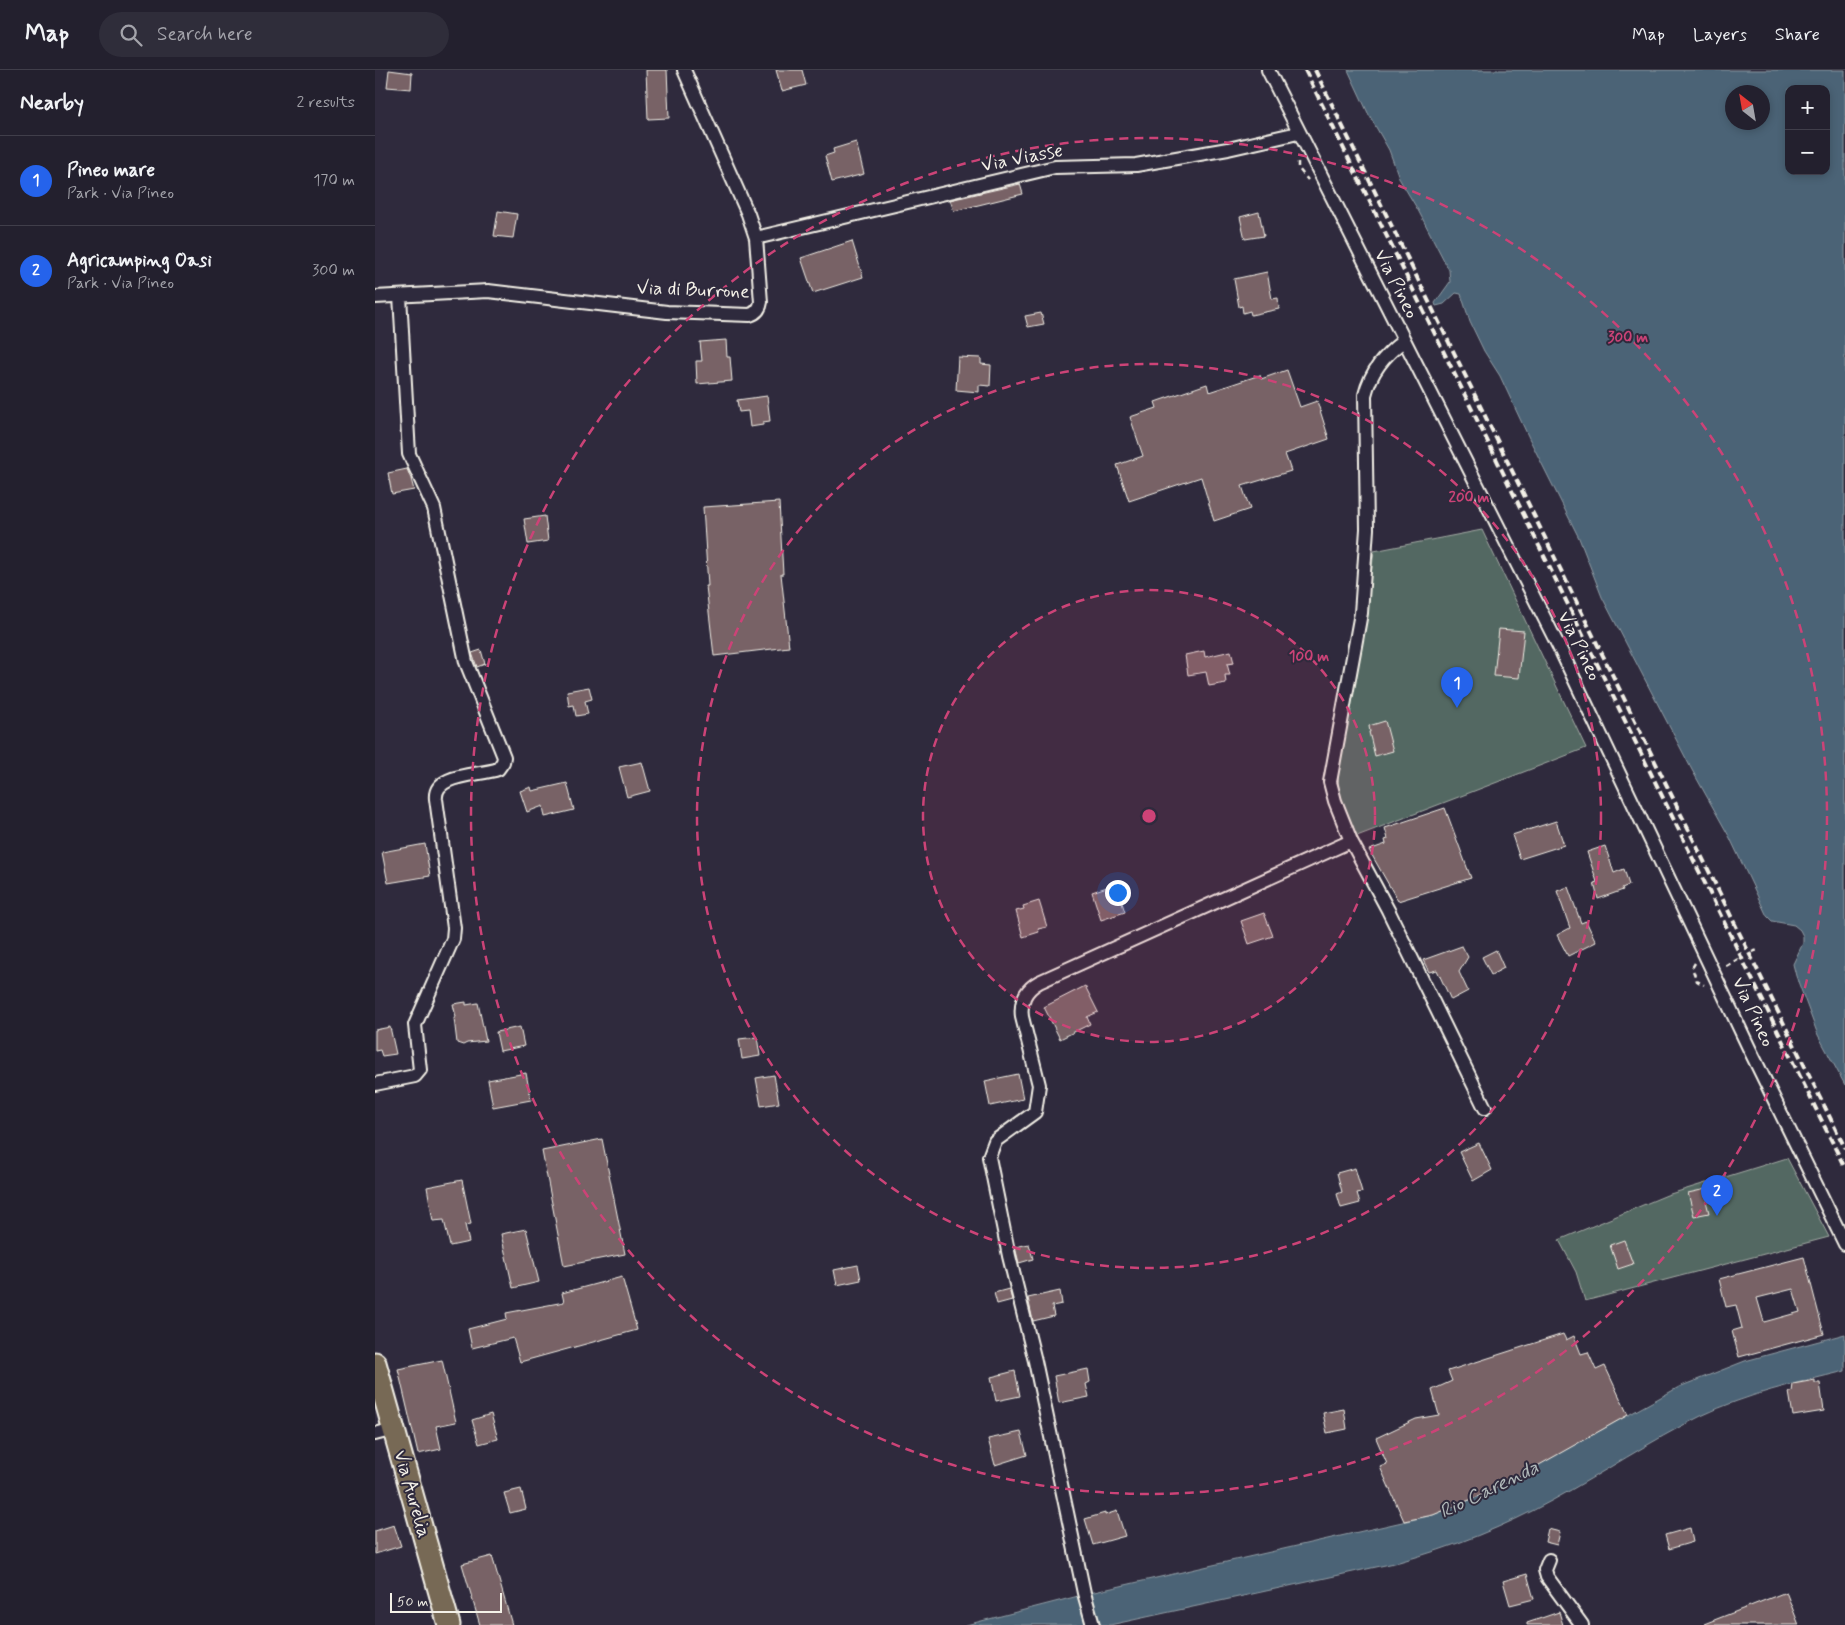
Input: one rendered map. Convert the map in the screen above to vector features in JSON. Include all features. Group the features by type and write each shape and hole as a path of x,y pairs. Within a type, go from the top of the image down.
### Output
{"main road":[{"name":"Via Aurelia","path":"375,1363 385,1431 449,1625"}],"street":[{"name":"Via di Burrone","path":"375,297 488,291 667,312 750,315 758,311 761,302 756,238 748,214 684,70"},
{"name":"Via Pineo","path":"1268,70 1298,133 1562,653 1749,1048 1845,1244"},
{"name":"Via Viasse","path":"756,238 1055,168 1136,165 1228,149 1298,133"},
{"path":"375,1084 415,1076 420,1070 415,1025 453,939 454,928 436,799 437,789 443,782 493,771 501,766 503,762 503,753 466,662 434,508 409,454 400,296"},
{"path":"1403,341 1389,352 1370,377 1365,395 1367,529 1361,614 1330,782 1335,801 1351,841 1388,910 1485,1108"},
{"path":"1093,1625 1084,1593 1035,1361 1009,1256 989,1157 995,1141 1035,1112 1039,1085 1022,1017 1022,1000 1026,992 1039,982 1351,841"},
{"path":"1549,1560 1545,1570 1547,1577 1582,1625"}],"path":[{"path":"1752,952 1758,950"}],"green space":[{"path":"1482,530 1586,748 1357,836 1339,793 1338,770 1368,600 1374,551"},
{"path":"1787,1158 1829,1237 1585,1301 1576,1272 1559,1240 1667,1195"}],"water":[{"path":"1348,70 1845,70 1845,1085 1818,1035 1796,976 1793,964 1803,943 1803,936 1794,925 1772,921 1767,916 1730,838 1692,770 1602,597 1579,538 1500,376 1484,351 1470,322 1461,294 1456,293 1444,304 1436,306 1435,303 1450,282 1449,270 1400,180 1389,150 1368,113"},
{"path":"1845,1334 1845,1371 1772,1390 1718,1408 1663,1436 1535,1510 1497,1528 1439,1550 1399,1562 1110,1625 966,1625 1090,1593 1433,1515 1489,1492 1679,1387 1745,1361"}],"building":[{"path":"389,70 412,73 411,89 387,87"},
{"path":"646,70 667,70 669,118 648,119"},
{"path":"776,70 802,70 806,85 782,91"},
{"path":"856,142 864,174 832,182 825,156 834,153 833,149"},
{"path":"1020,184 1023,194 954,211 950,200"},
{"path":"498,211 517,214 513,238 494,236"},
{"path":"1259,212 1264,236 1245,239 1240,217"},
{"path":"852,241 863,277 813,293 801,258"},
{"path":"1267,272 1272,299 1278,298 1279,309 1251,315 1250,311 1243,313 1242,306 1239,307 1234,279"},
{"path":"1041,313 1044,324 1028,327 1025,316"},
{"path":"726,340 732,381 697,384 696,361 702,361 700,342"},
{"path":"958,357 981,358 981,364 991,365 990,386 979,385 979,392 956,390"},
{"path":"1287,370 1300,407 1317,401 1329,439 1285,454 1291,471 1242,486 1250,509 1214,521 1201,477 1129,501 1117,465 1143,456 1130,417 1157,408 1155,402 1207,384 1209,392 1260,375 1261,379"},
{"path":"767,396 770,421 763,422 763,425 750,427 748,411 739,412 737,400"},
{"path":"407,469 414,490 392,494 388,473"},
{"path":"779,502 783,574 781,574 789,647 714,656 706,586 708,586 703,507"},
{"path":"545,516 548,541 528,544 524,519"},
{"path":"1499,629 1524,631 1519,678 1494,676"},
{"path":"481,650 485,664 477,667 472,653"},
{"path":"1204,651 1205,657 1231,651 1234,663 1227,664 1230,675 1225,675 1226,683 1209,686 1206,672 1188,675 1185,655"},
{"path":"589,687 592,699 585,701 588,714 576,716 574,705 569,706 567,691"},
{"path":"1385,721 1393,751 1375,756 1369,726"},
{"path":"642,762 650,791 627,797 619,767"},
{"path":"567,783 574,810 545,817 543,806 527,812 520,791 531,787 532,791"},
{"path":"1445,808 1471,878 1398,901 1369,850 1386,844 1385,840 1388,839 1385,828"},
{"path":"1556,821 1564,845 1520,859 1512,835"},
{"path":"425,844 430,876 388,883 382,852"},
{"path":"1605,846 1614,873 1624,869 1629,885 1622,888 1623,890 1598,899 1594,883 1597,882 1587,852"},
{"path":"1116,884 1125,912 1101,920 1092,892"},
{"path":"1568,887 1581,923 1586,921 1596,942 1568,956 1557,935 1570,928 1557,891"},
{"path":"1039,901 1047,927 1038,929 1039,932 1023,937 1016,911 1024,909 1023,906"},
{"path":"1264,913 1273,936 1249,944 1241,921"},
{"path":"1462,946 1468,957 1459,972 1468,991 1451,1000 1437,970 1429,972 1423,960"},
{"path":"1496,950 1504,968 1491,975 1482,957"},
{"path":"1085,986 1098,1012 1087,1017 1090,1024 1060,1039 1044,1007"},
{"path":"466,1002 466,1005 478,1003 486,1041 463,1045 457,1043 454,1018 456,1017 453,1004"},
{"path":"390,1027 396,1054 382,1056 380,1050 375,1051 375,1030"},
{"path":"520,1027 524,1046 500,1051 496,1032"},
{"path":"757,1037 760,1056 742,1059 739,1039"},
{"path":"526,1073 531,1100 493,1107 488,1080"},
{"path":"1018,1074 1023,1099 990,1106 985,1081"},
{"path":"774,1075 779,1103 761,1106 756,1078"},
{"path":"602,1139 625,1254 564,1266 542,1151"},
{"path":"1479,1143 1492,1170 1473,1181 1459,1152"},
{"path":"1355,1168 1362,1192 1357,1193 1360,1203 1341,1208 1337,1194 1342,1192 1337,1173"},
{"path":"462,1180 471,1224 465,1225 469,1242 450,1246 444,1220 433,1221 427,1187"},
{"path":"1706,1189 1709,1200 1706,1201 1709,1213 1694,1216 1688,1193"},
{"path":"526,1229 539,1282 513,1288 501,1234"},
{"path":"1624,1240 1633,1264 1618,1269 1610,1245"},
{"path":"1029,1244 1033,1259 1019,1263 1015,1247"},
{"path":"1804,1257 1824,1334 1739,1357 1732,1331 1742,1328 1736,1305 1726,1307 1719,1279","holes":["1793,1289 1800,1312 1764,1322 1757,1298"]},
{"path":"858,1265 861,1280 837,1285 834,1270"},
{"path":"622,1277 637,1330 520,1362 513,1338 472,1348 468,1329 507,1319 506,1313 564,1302 562,1293"},
{"path":"1009,1289 1012,1300 997,1304 994,1293"},
{"path":"1060,1291 1062,1304 1052,1306 1054,1316 1033,1321 1028,1298"},
{"path":"1563,1334 1566,1340 1574,1336 1581,1354 1588,1352 1596,1370 1605,1366 1628,1415 1489,1492 1433,1515 1404,1521 1380,1467 1387,1464 1376,1438 1416,1419 1439,1415 1432,1390 1452,1381 1448,1371"},
{"path":"442,1360 456,1422 436,1426 441,1449 418,1454 398,1369"},
{"path":"1088,1369 1090,1382 1086,1384 1089,1397 1059,1403 1054,1376"},
{"path":"1015,1371 1020,1396 996,1401 991,1377"},
{"path":"1815,1380 1815,1383 1820,1383 1824,1411 1793,1416 1789,1392 1792,1392 1793,1384"},
{"path":"1344,1409 1347,1429 1327,1433 1323,1413"},
{"path":"491,1414 498,1439 479,1444 472,1420"},
{"path":"1021,1432 1027,1455 995,1465 988,1439"},
{"path":"521,1489 526,1509 510,1513 504,1493"},
{"path":"1117,1511 1125,1536 1093,1545 1085,1519"},
{"path":"394,1525 401,1546 375,1554 375,1531"},
{"path":"1690,1528 1693,1542 1669,1549 1665,1535"},
{"path":"1548,1529 1560,1532 1557,1545 1545,1542"},
{"path":"492,1556 512,1625 480,1625 462,1564"},
{"path":"1527,1574 1534,1599 1510,1605 1503,1581"},
{"path":"1786,1592 1799,1625 1704,1624"},
{"path":"1559,1612 1563,1625 1527,1625 1527,1623"}],"railway":[{"path":"1305,70 1845,1168"},
{"path":"1315,70 1845,1148"}],"place":[{"name":"Pineo mare","path":"1457,708"},
{"name":"Agricamping Oasi","path":"1717,1216"}],"water label":[{"name":"Rio Carenda","path":"1489,1490"}]}
